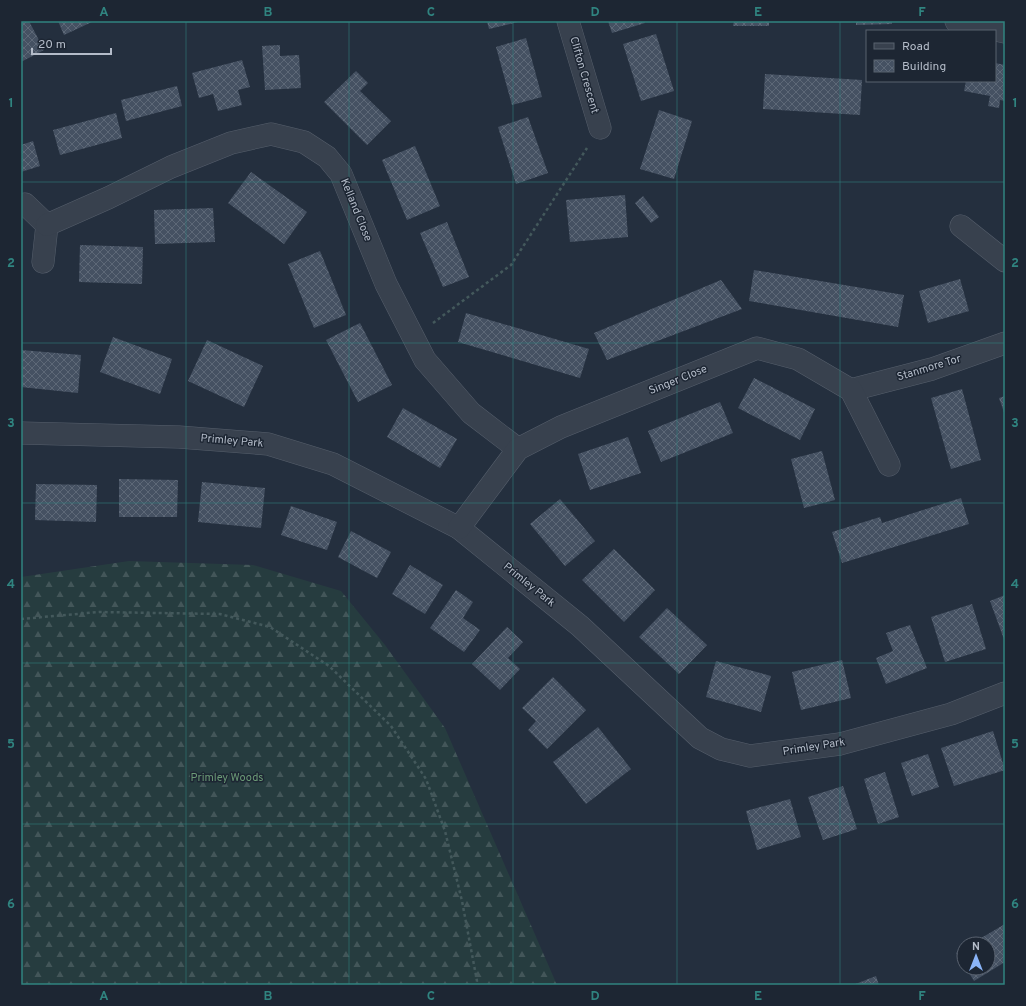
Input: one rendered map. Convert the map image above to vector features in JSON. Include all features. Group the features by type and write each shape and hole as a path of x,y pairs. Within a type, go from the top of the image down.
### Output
{"street":[{"name":"Clifton Crescent","path":"568,21 600,128"},
{"path":"956,22 995,30"},
{"name":"Kelland Close","path":"47,225 108,198 171,167 231,143 271,134 304,142 327,157 342,174 386,284 425,360 471,413 518,449"},
{"path":"25,204 47,225 43,262"},
{"path":"961,226 1005,261"},
{"name":"Stanmore Tor","path":"851,390 932,369 1005,343"},
{"name":"Singer Close","path":"459,528 518,449 561,427 756,348 798,359 851,390"},
{"path":"851,390 889,465"},
{"name":"Primley Park","path":"21,433 179,436 268,444 333,464 459,528 580,626 700,738 721,749 750,756 840,744 951,714 1005,693"}],"path":[{"path":"413,337 511,265 600,128"},
{"path":"21,619 99,612 220,614 270,627 329,666 391,726 426,779 445,831 468,930 477,981 476,985"}],"green space":[{"name":"Primley Woods","path":"129,561 253,565 341,591 385,645 445,728 557,985 21,985 21,577"}],"building":[{"path":"21,21 29,21 44,50 21,62"},
{"path":"58,21 94,21 64,35"},
{"path":"487,21 518,21 518,22 489,29"},
{"path":"608,21 644,21 645,23 612,33"},
{"path":"734,21 769,21 769,26 733,26"},
{"path":"856,21 892,21 892,24 856,25"},
{"path":"656,34 674,91 641,101 623,44"},
{"path":"526,38 542,97 512,105 496,47"},
{"path":"280,45 280,56 299,55 301,88 265,90 262,46"},
{"path":"242,60 250,87 238,90 242,105 218,111 213,94 199,98 192,73"},
{"path":"996,63 1005,65 1005,101 1000,100 999,108 988,106 990,96 964,91 966,82 996,82"},
{"path":"356,71 368,83 360,91 391,121 367,145 324,102"},
{"path":"765,74 862,80 860,115 763,109"},
{"path":"177,86 182,106 126,121 121,100"},
{"path":"659,110 692,121 674,179 640,169"},
{"path":"116,113 122,138 60,155 53,130"},
{"path":"528,117 548,173 516,184 498,127"},
{"path":"33,141 40,166 21,172 21,145"},
{"path":"415,146 440,206 407,220 382,160"},
{"path":"251,172 307,212 284,244 228,203"},
{"path":"625,195 628,237 570,242 566,200"},
{"path":"643,196 659,217 651,223 635,203"},
{"path":"213,208 215,242 155,244 154,210"},
{"path":"447,222 469,277 443,287 420,233"},
{"path":"80,245 143,247 142,284 79,282"},
{"path":"320,251 346,315 314,328 288,264"},
{"path":"754,270 904,295 898,327 749,301"},
{"path":"960,279 969,311 928,323 919,291"},
{"path":"721,280 742,309 607,360 594,333"},
{"path":"466,313 589,349 580,378 458,342"},
{"path":"360,323 392,385 358,402 326,340"},
{"path":"113,337 172,359 160,394 100,372"},
{"path":"207,340 263,366 244,407 188,381"},
{"path":"21,350 81,355 78,393 21,387"},
{"path":"754,378 815,409 800,440 738,408"},
{"path":"962,389 981,460 951,469 931,398"},
{"path":"1005,396 1005,415 999,398"},
{"path":"720,402 733,433 661,462 648,431"},
{"path":"403,408 457,439 440,468 387,437"},
{"path":"628,437 641,473 590,490 578,454"},
{"path":"822,451 835,500 804,508 791,459"},
{"path":"119,479 178,480 177,517 119,517"},
{"path":"202,482 265,488 261,528 198,522"},
{"path":"36,484 97,485 96,522 35,520"},
{"path":"961,498 969,524 842,563 832,532 880,517 882,523"},
{"path":"560,499 595,541 565,566 530,524"},
{"path":"291,506 337,522 327,550 281,535"},
{"path":"351,531 391,552 377,578 338,557"},
{"path":"614,549 655,590 624,622 582,580"},
{"path":"410,565 443,585 425,614 392,594"},
{"path":"456,590 473,602 463,618 480,630 464,652 430,628"},
{"path":"1005,595 1005,642 990,601"},
{"path":"972,604 986,649 945,662 931,617"},
{"path":"667,608 707,645 679,674 639,637"},
{"path":"910,625 927,668 886,684 876,658 893,651 886,633"},
{"path":"507,627 523,642 508,658 520,669 500,690 472,664"},
{"path":"842,660 851,698 801,710 792,672"},
{"path":"716,661 771,676 761,712 706,697"},
{"path":"553,677 586,710 547,749 528,730 536,721 522,708"},
{"path":"598,727 631,769 586,804 553,762"},
{"path":"993,731 1005,770 954,786 941,748"},
{"path":"928,754 939,787 912,796 901,763"},
{"path":"885,772 899,817 878,824 864,779"},
{"path":"843,786 857,829 823,840 808,797"},
{"path":"790,799 801,837 757,850 746,811"},
{"path":"1005,924 1005,962 996,968 996,936 985,936"},
{"path":"876,976 879,985 853,985"},
{"path":"971,976 982,976 974,981"}]}
